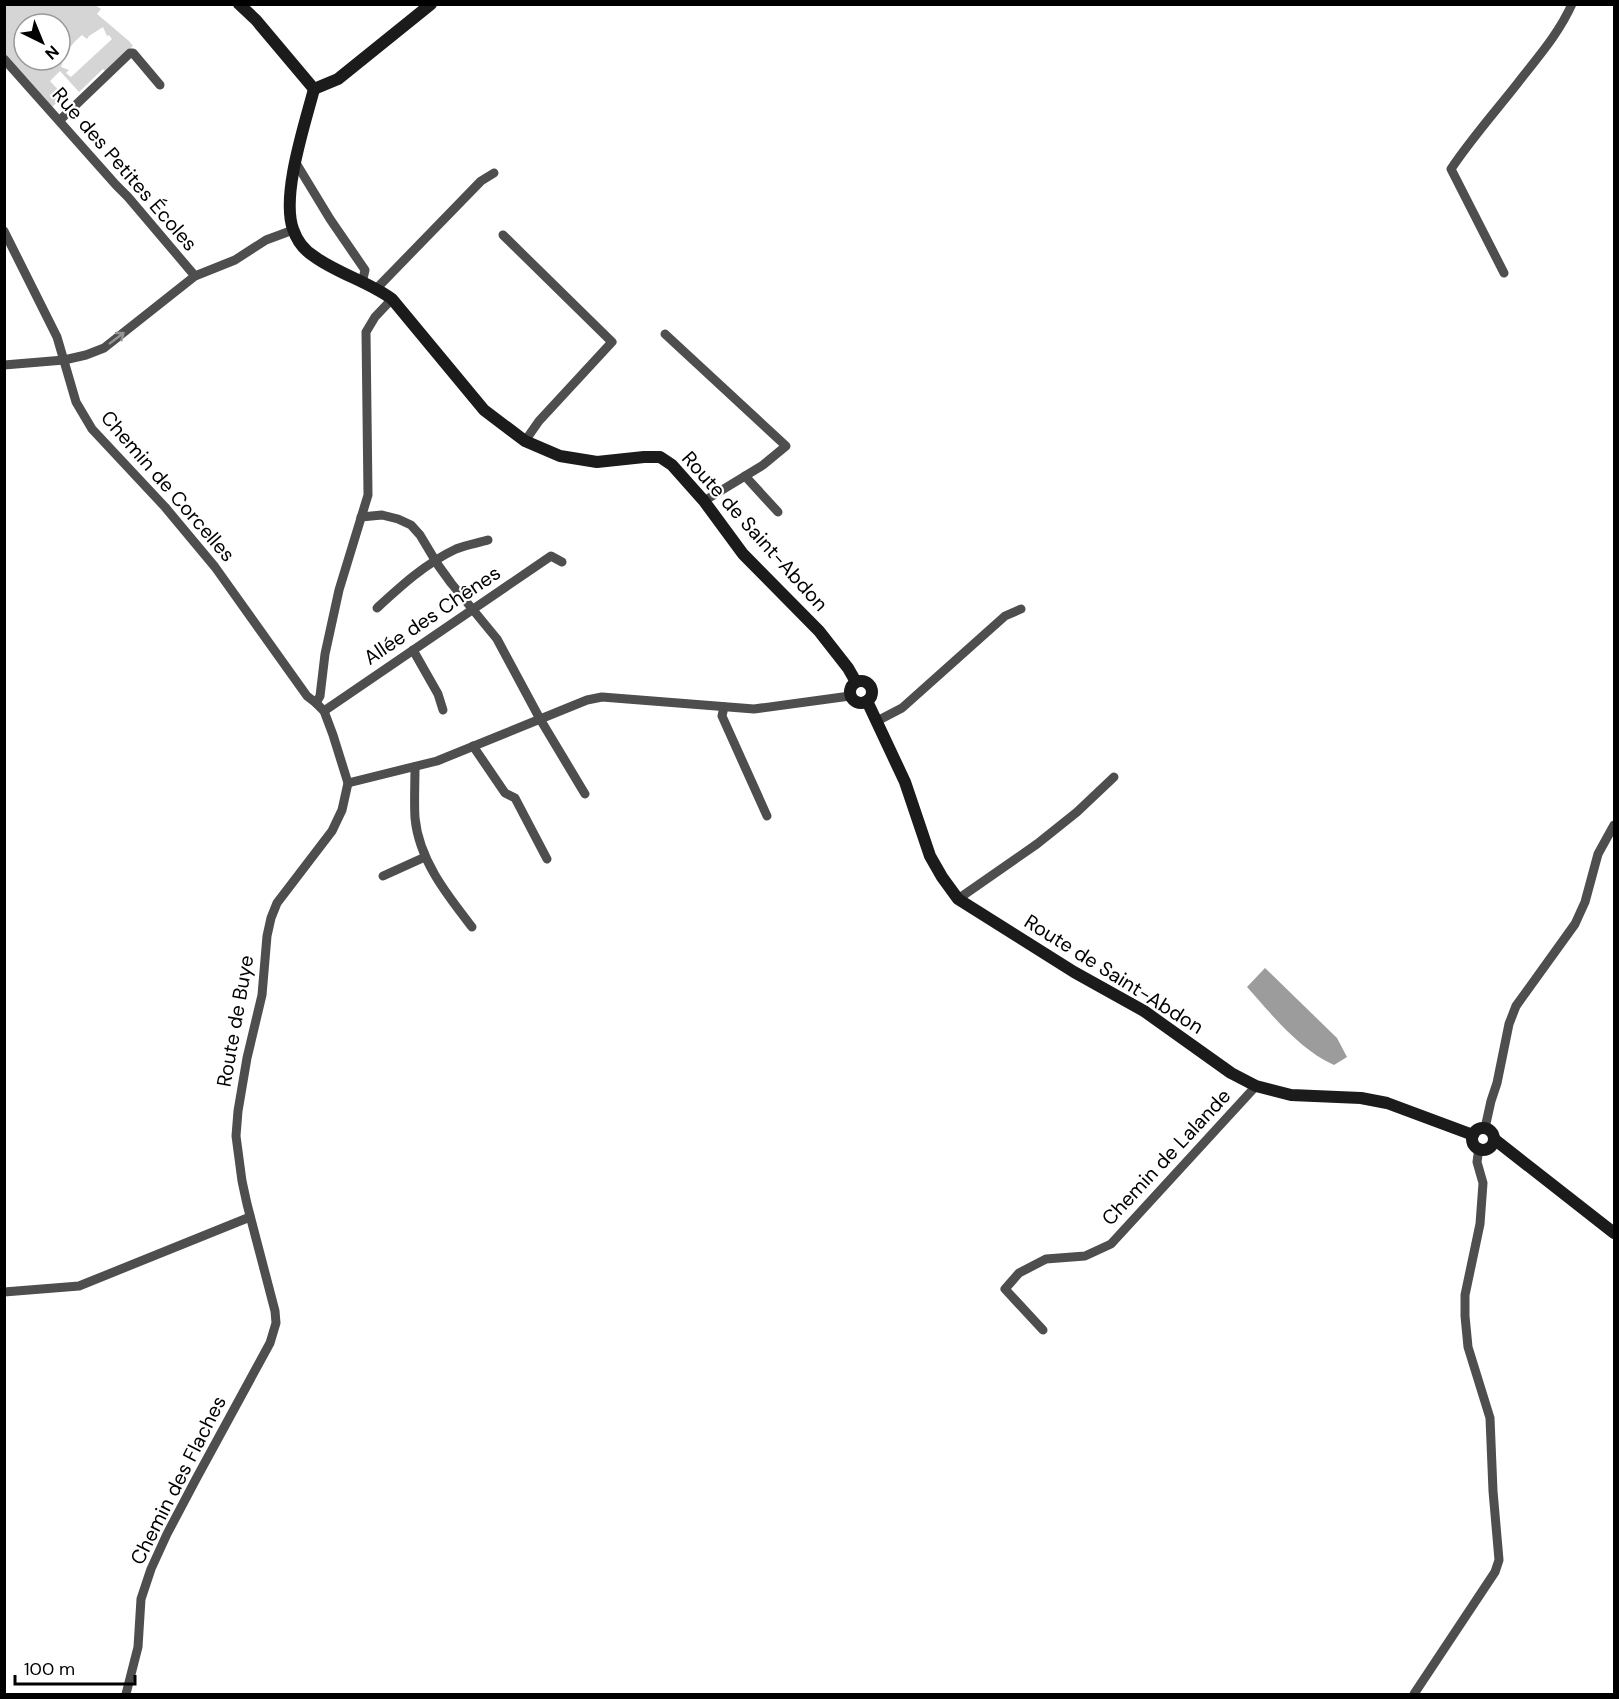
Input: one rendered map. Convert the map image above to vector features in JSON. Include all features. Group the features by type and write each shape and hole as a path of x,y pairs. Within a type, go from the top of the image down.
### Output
{"main road":[{"path":"239,4 271,36 314,89"},
{"path":"314,89 338,79 431,4"},
{"path":"293,230 290,200 314,89"},
{"name":"Route de Saint-Abdon","path":"293,230 301,244 313,256 392,299 484,410 525,441 560,456 597,462 660,457 672,465 704,501 744,554 819,631 856,682"},
{"path":"863,681 869,685 871,695 867,701 858,703 850,696 851,687 856,682 863,681"},
{"name":"Route de Saint-Abdon","path":"867,701 905,782 930,856 958,899 1074,972 1144,1011 1231,1073 1256,1086 1291,1095 1361,1098 1387,1103 1473,1136"},
{"path":"1494,1139 1489,1148 1479,1148 1473,1142 1473,1136 1479,1129 1485,1128 1491,1131 1494,1139 1614,1233"}],"street":[{"path":"1504,273 1451,169 1547,46 1563,24 1572,4"},
{"path":"60,120 130,53 134,53 160,85"},
{"name":"Rue des Petites Écoles","path":"4,59 129,197 195,276"},
{"path":"296,164 365,270 362,283"},
{"path":"375,289 481,181 494,172"},
{"path":"4,365 64,360 104,348 195,276 235,260 266,240 293,230"},
{"name":"Chemin de Corcelles","path":"4,231 57,337 76,402 92,429 165,507 215,567 307,696 324,711"},
{"path":"503,235 612,342 539,422 525,441"},
{"path":"316,703 320,696 325,654 339,590 368,495 366,332 375,317 392,299"},
{"path":"665,334 786,446 763,465 704,501"},
{"path":"745,476 778,512"},
{"path":"361,517 382,515 398,519 411,525 420,535 451,583 497,639 540,719 585,794"},
{"path":"377,608 403,584 436,561 457,549 488,540"},
{"name":"Allée des Chênes","path":"324,711 551,556 562,562"},
{"path":"877,721 902,708 1005,616 1021,609"},
{"path":"413,650 438,694 443,710"},
{"path":"324,711 348,783 436,761 587,700 602,697 754,709 850,696"},
{"path":"724,707 722,716 767,816"},
{"path":"473,746 505,793 515,798 547,859"},
{"path":"415,767 415,819 425,857 450,899 472,927"},
{"path":"958,899 1037,844 1077,812 1114,777"},
{"name":"Route de Buye","path":"276,1323 275,1311 242,1181 236,1137 238,1112 247,1058 262,995 267,936 277,903 332,831 342,810 348,783"},
{"path":"1485,1128 1509,1024 1516,1006 1575,924 1585,902 1598,854 1614,825"},
{"path":"382,876 425,857"},
{"name":"Chemin de Lalande","path":"1042,1330 1005,1289 1019,1273 1046,1259 1085,1256 1111,1244 1256,1086"},
{"path":"1414,1695 1495,1572 1499,1560 1490,1418 1468,1347 1465,1316 1465,1295 1480,1224 1483,1183 1477,1162 1479,1148"},
{"path":"4,1292 80,1286 250,1217"},
{"name":"Chemin des Flaches","path":"126,1695 138,1647 141,1599 151,1569 196,1479 270,1342 276,1323"}],"shaded area":[{"path":"4,5 95,5 101,9 97,14 133,46 106,72 103,69 79,92 61,72 67,72 71,77 112,39 109,35 107,36 103,27 87,39 82,35 72,46 72,12 12,12 12,63 5,55"},
{"path":"20,72 59,72 50,81 64,96 52,107"},
{"path":"1265,968 1337,1038 1347,1057 1334,1065 1298,1041 1277,1020 1247,987"}]}
